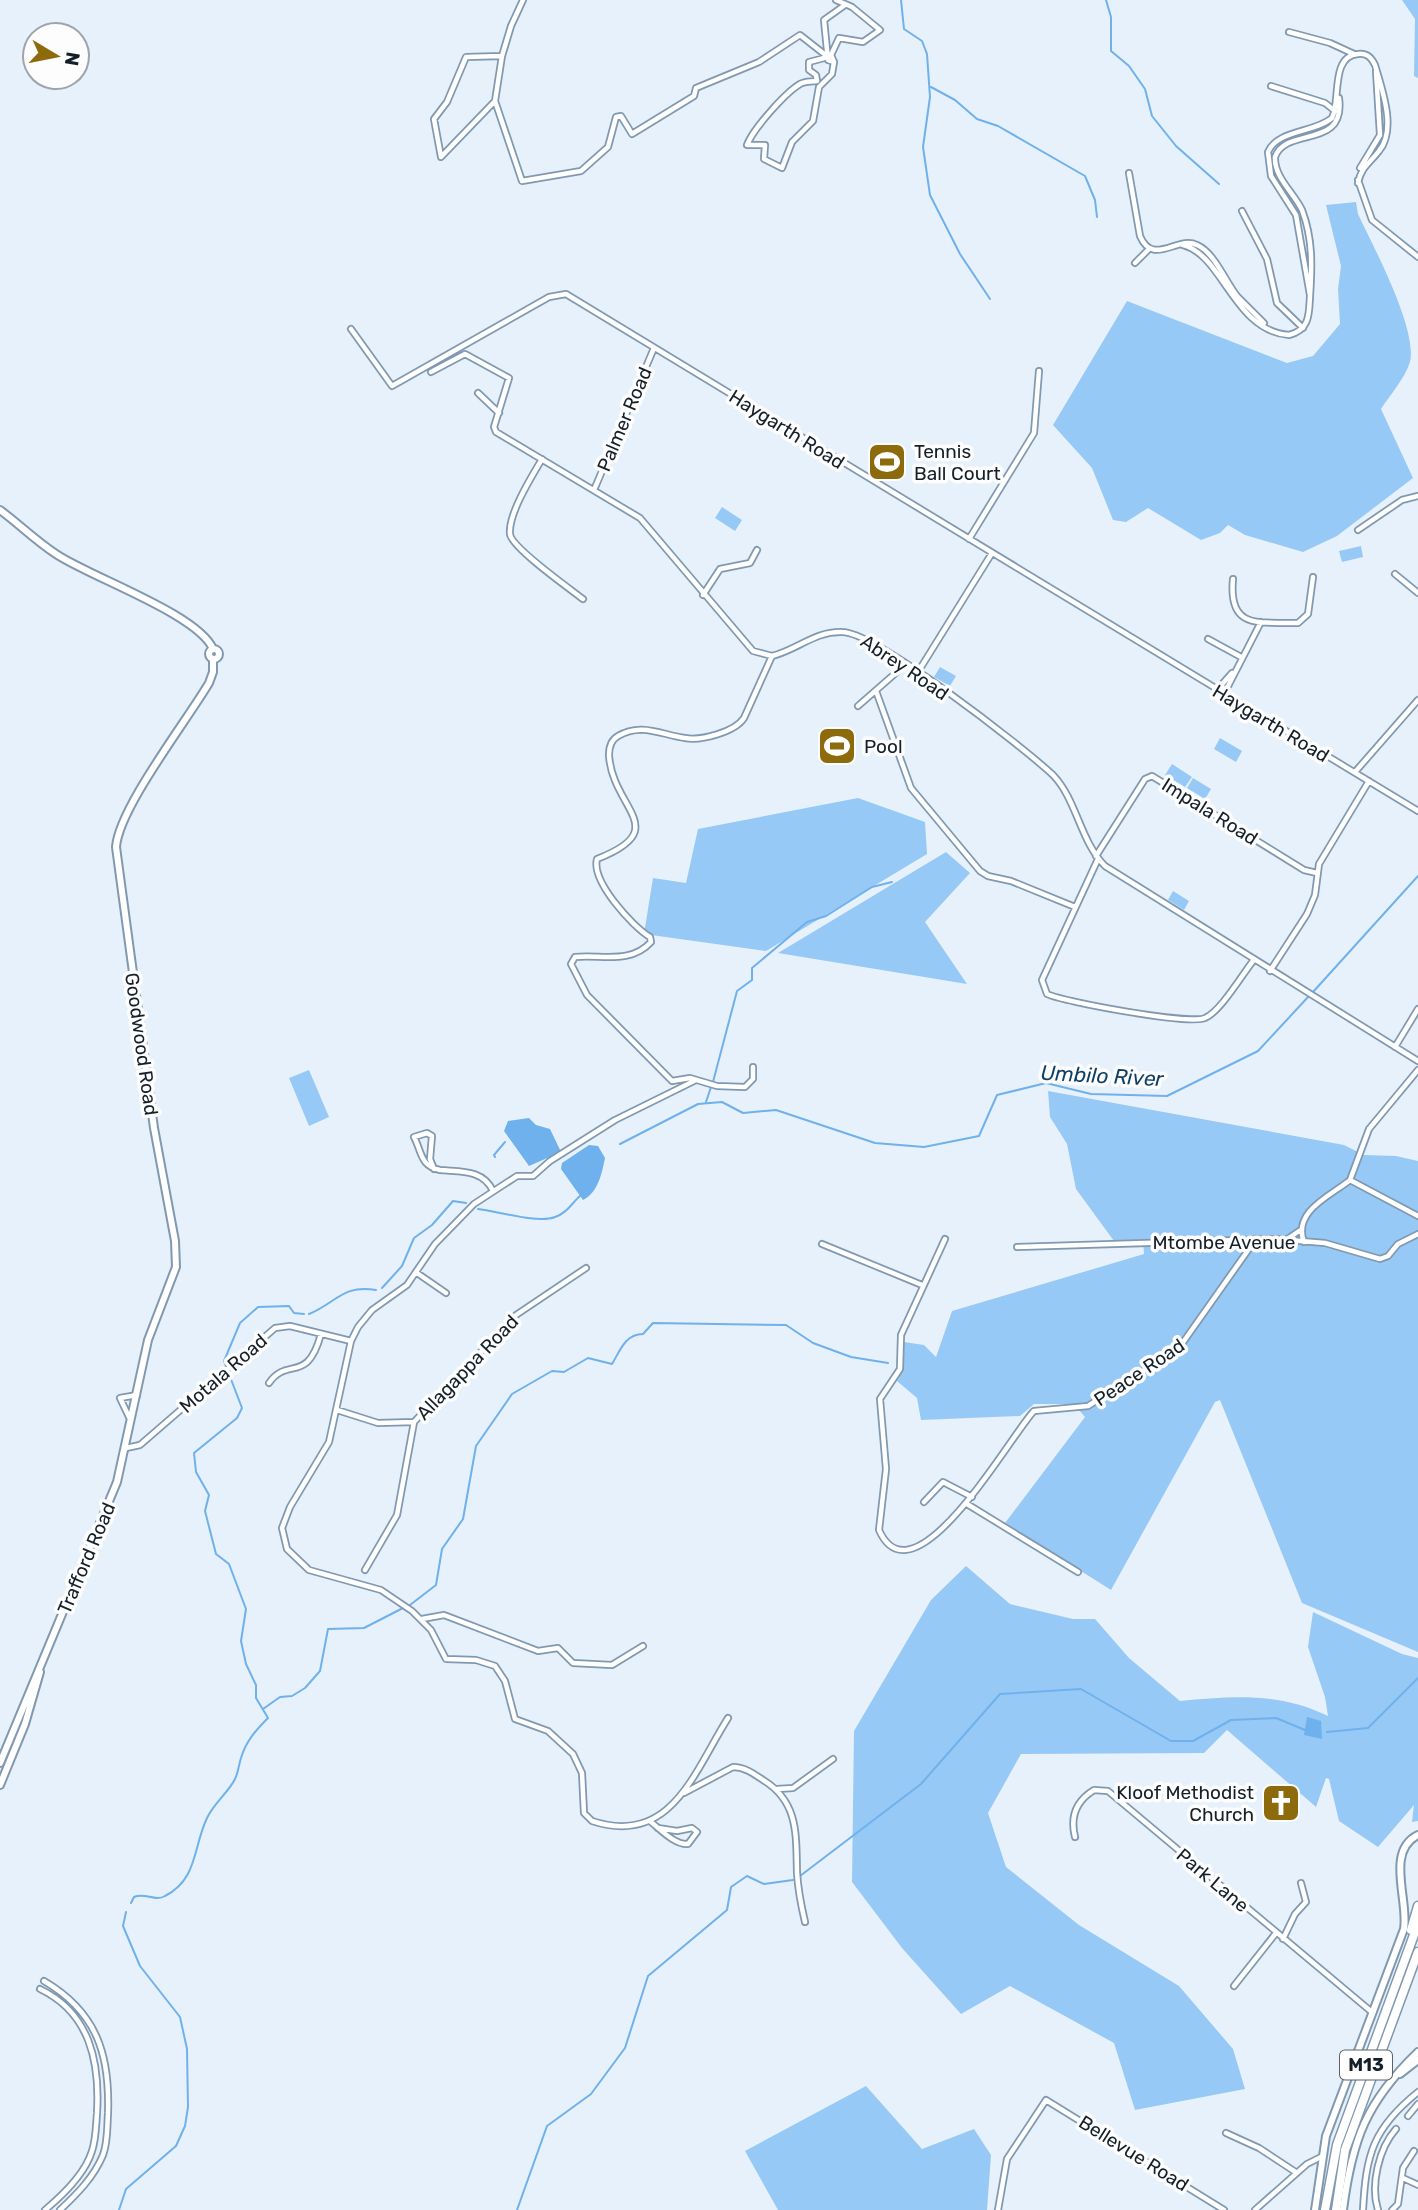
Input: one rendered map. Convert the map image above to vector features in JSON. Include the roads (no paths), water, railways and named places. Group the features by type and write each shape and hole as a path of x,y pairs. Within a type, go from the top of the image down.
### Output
{"highway":[{"path":"1403,1963 1418,1906"},
{"name":"M13","path":"1325,2210 1338,2145 1418,1924"},
{"name":"M13","path":"1336,2210 1346,2150 1418,1952"},
{"path":"1401,1999 1418,1969"}],"street":[{"path":"523,0 510,26 502,55 495,101 522,181 581,171 599,158 608,147 616,117 621,116 632,134 694,96 696,88 759,62 800,35 834,61"},
{"path":"828,57 809,62 809,70 816,75 817,81 803,82 751,135 747,145 765,145 764,159 782,167 792,142 813,121 819,87 832,74 834,61 831,55 839,38 863,42 874,38 880,30 836,0"},
{"path":"828,57 824,20 845,5"},
{"path":"1289,32 1330,43 1355,54 1368,55 1376,67 1380,135 1361,164 1358,183 1372,220 1418,257"},
{"path":"1135,263 1149,249 1162,250 1193,243 1202,247 1239,297 1274,331 1289,335 1303,328 1309,316 1313,256 1304,219 1278,172 1275,157 1283,147 1325,131 1337,114 1340,69 1346,58 1355,54"},
{"path":"495,101 441,157 434,119 447,102 466,57 502,55"},
{"path":"1271,86 1325,103 1337,114"},
{"path":"1310,295 1296,215 1271,176 1267,157 1275,142 1321,125 1337,114"},
{"path":"1129,173 1140,236 1149,249"},
{"path":"1242,211 1267,259 1277,303 1303,328"},
{"name":"Haygarth Road","path":"351,329 392,386 492,327 559,293 568,296 1418,811"},
{"name":"Palmer Road","path":"594,490 654,348"},
{"path":"431,372 465,354 509,378 496,432 643,521 746,646 760,654 772,656 744,718 737,726 690,739 649,729 614,738 609,751 612,774 619,792 636,818 634,837 616,853 599,858 595,863 616,906 634,927 650,937 650,944 636,952 609,959 575,957 571,964 587,995 661,1072 675,1082 690,1078 717,1086 745,1087 753,1079 753,1067"},
{"path":"969,539 1036,428 1039,371"},
{"path":"478,393 499,413"},
{"path":"542,458 525,489 511,524 510,537 516,545 583,599"},
{"path":"1358,530 1402,500 1418,496"},
{"name":"Goodwood Road","path":"0,510 55,554 154,604 196,629 206,636 213,649 209,654 213,659 213,672 209,683 134,800 117,838 116,855 130,957 177,1259 171,1284 148,1340 126,1448"},
{"path":"703,595 720,569 750,563 757,550"},
{"path":"918,672 992,553"},
{"path":"1395,574 1418,593"},
{"path":"1233,579 1234,609 1242,617 1261,622 1300,622 1305,620 1313,577"},
{"path":"1224,694 1261,622"},
{"name":"Abrey Road","path":"772,656 812,638 843,632 864,636 918,672 1056,778 1097,858 1253,961 1418,1061"},
{"path":"1208,639 1241,657"},
{"path":"858,706 906,664"},
{"path":"1217,690 1233,673"},
{"path":"876,691 910,786 981,871 986,876 1021,885 1075,907"},
{"path":"1355,772 1418,700"},
{"name":"Impala Road","path":"1097,858 1145,779 1150,776 1304,870 1317,873"},
{"path":"1270,971 1312,902 1317,873 1339,827 1369,781"},
{"path":"1097,858 1042,980 1043,990 1054,997 1164,1017 1199,1020 1213,1013 1253,961"},
{"path":"1395,1047 1418,1009"},
{"path":"1286,1240 1302,1228 1319,1200 1350,1180 1369,1129 1418,1070"},
{"path":"658,1828 677,1832 692,1828 697,1832 686,1845 649,1823 603,1823 589,1819 583,1808 582,1773 573,1754 548,1731 515,1718 510,1712 505,1681 495,1666 483,1661 455,1662 444,1658 433,1633 421,1619 381,1590 309,1570 294,1557 283,1540 282,1528 288,1511 329,1442 351,1341 368,1315 407,1285 446,1231 494,1191 516,1177 533,1177 550,1161 615,1120 694,1081"},
{"path":"434,1169 430,1159 432,1136 427,1132 414,1137 423,1160 434,1169 484,1178 494,1191"},
{"path":"1350,1180 1418,1216"},
{"path":"1302,1228 1304,1242"},
{"name":"Mtombe Avenue","path":"1017,1247 1256,1239 1338,1246 1380,1259 1388,1256 1399,1243 1418,1234"},
{"name":"Peace Road","path":"945,1239 900,1338 900,1369 880,1399 886,1469 879,1530 893,1546 916,1547 928,1541 967,1504 1034,1411 1088,1406 1184,1345 1256,1239"},
{"path":"822,1244 922,1285"},
{"name":"Allagappa Road","path":"337,1410 377,1423 414,1422 516,1315 586,1268"},
{"path":"417,1273 446,1293"},
{"name":"Motala Road","path":"126,1448 140,1445 275,1328 290,1326 351,1341"},
{"path":"269,1383 279,1373 299,1369 309,1363 321,1334"},
{"path":"130,1432 128,1412 120,1398 137,1395"},
{"path":"365,1570 397,1515 414,1422"},
{"name":"Trafford Road","path":"0,1763 117,1482 126,1448"},
{"path":"925,1502 943,1482 972,1497"},
{"path":"967,1504 1078,1572"},
{"path":"421,1619 442,1615 538,1651 559,1648 571,1662 578,1664 614,1665 643,1646"},
{"name":"Trafford Road","path":"0,1785 25,1724 41,1666"},
{"path":"683,1793 728,1718"},
{"path":"777,1789 791,1789 832,1759"},
{"path":"649,1823 683,1793 733,1767 749,1771 777,1789 787,1801 794,1818 799,1893 805,1922"},
{"name":"Park Lane","path":"1075,1837 1073,1821 1080,1801 1094,1790 1104,1789 1373,2013"},
{"path":"1315,2210 1326,2136 1405,1921 1401,1856 1407,1843 1418,1835"},
{"path":"1283,1939 1297,1912 1306,1902 1301,1883"},
{"path":"1234,1986 1276,1933"},
{"path":"44,1982 67,1996 88,2024 106,2061 108,2094 103,2154 88,2181 60,2210"},
{"path":"40,1989 63,2002 81,2028 97,2063 98,2090 92,2152 73,2182 45,2210"},
{"path":"81,2028 88,2024"},
{"path":"1343,2210 1359,2136 1376,2098 1418,2052"},
{"path":"1390,2081 1418,2060"},
{"path":"97,2063 106,2061"},
{"path":"1363,2210 1367,2168 1376,2137 1398,2109 1418,2092"},
{"name":"Bellevue Road","path":"998,2210 1007,2159 1043,2100 1051,2102 1224,2210"},
{"path":"1408,2116 1418,2104"},
{"path":"1378,2210 1374,2193 1377,2174 1390,2136 1396,2129"},
{"path":"1226,2133 1259,2148 1297,2173"},
{"path":"1392,2210 1398,2204 1403,2168 1414,2151"},
{"path":"1255,2210 1297,2173 1321,2157"},
{"path":"1403,2178 1418,2185"}],"waterway":[{"path":"901,0 904,29 922,41 927,54 930,97 923,147 930,195 960,254 990,299"},
{"path":"1106,0 1111,17 1111,51 1129,66 1145,89 1152,116 1176,146 1219,184"},
{"path":"931,87 955,100 977,119 998,126 1085,176 1095,200 1097,217"},
{"name":"Umbilo River","path":"1313,992 1418,876"},
{"path":"713,1082 737,991 752,980 752,968 807,922 826,916 872,887 892,882"},
{"name":"Umbilo River","path":"620,1144 698,1104 722,1102 743,1113 776,1110 875,1143 924,1147 979,1136 997,1095 1046,1083 1091,1094 1167,1096 1258,1051 1309,996"},
{"path":"706,1102 711,1087"},
{"name":"Umbilo River","path":"495,1157 505,1142"},
{"name":"Umbilo River","path":"478,1209 548,1219 563,1213 580,1196"},
{"name":"Umbilo River","path":"382,1288 402,1266 414,1238 432,1225 453,1201 466,1203"},
{"name":"Umbilo River","path":"309,1314 347,1292 376,1290"},
{"name":"Umbilo River","path":"131,1903 134,1897 138,1896 161,1898 184,1881 207,1818 235,1779 249,1741 268,1718 256,1698 256,1685 246,1664 241,1641 246,1609 229,1564 216,1554 205,1511 209,1495 196,1472 194,1453 237,1418 242,1408 224,1361 240,1323 258,1307 289,1306 294,1313 304,1314"},
{"path":"410,1605 436,1585 442,1549 463,1519 476,1446 512,1394 552,1371 564,1372 588,1358 612,1364 627,1340 643,1334 653,1323 786,1325 813,1343 851,1357 888,1363"},
{"path":"263,1709 280,1697 292,1696 305,1688 320,1671 328,1629 364,1628 403,1608"},
{"path":"1327,1732 1368,1728 1418,1678"},
{"path":"800,1876 921,1784 1000,1694 1081,1689 1171,1741 1193,1741 1231,1720 1276,1718 1305,1730"},
{"path":"517,2210 547,2126 591,2094 625,2048 648,1976 727,1910 731,1887 747,1876 764,1884 793,1880"},
{"name":"Umbilo River","path":"119,2210 126,2189 176,2146 185,2126 188,2107 187,2049 180,2017 140,1966 123,1926 126,1912"}],"place":[{"name":"Tennis Ball Court","path":"887,462"},
{"name":"Pool","path":"837,746"},
{"name":"Kloof Methodist Church","path":"1281,1803"}]}
